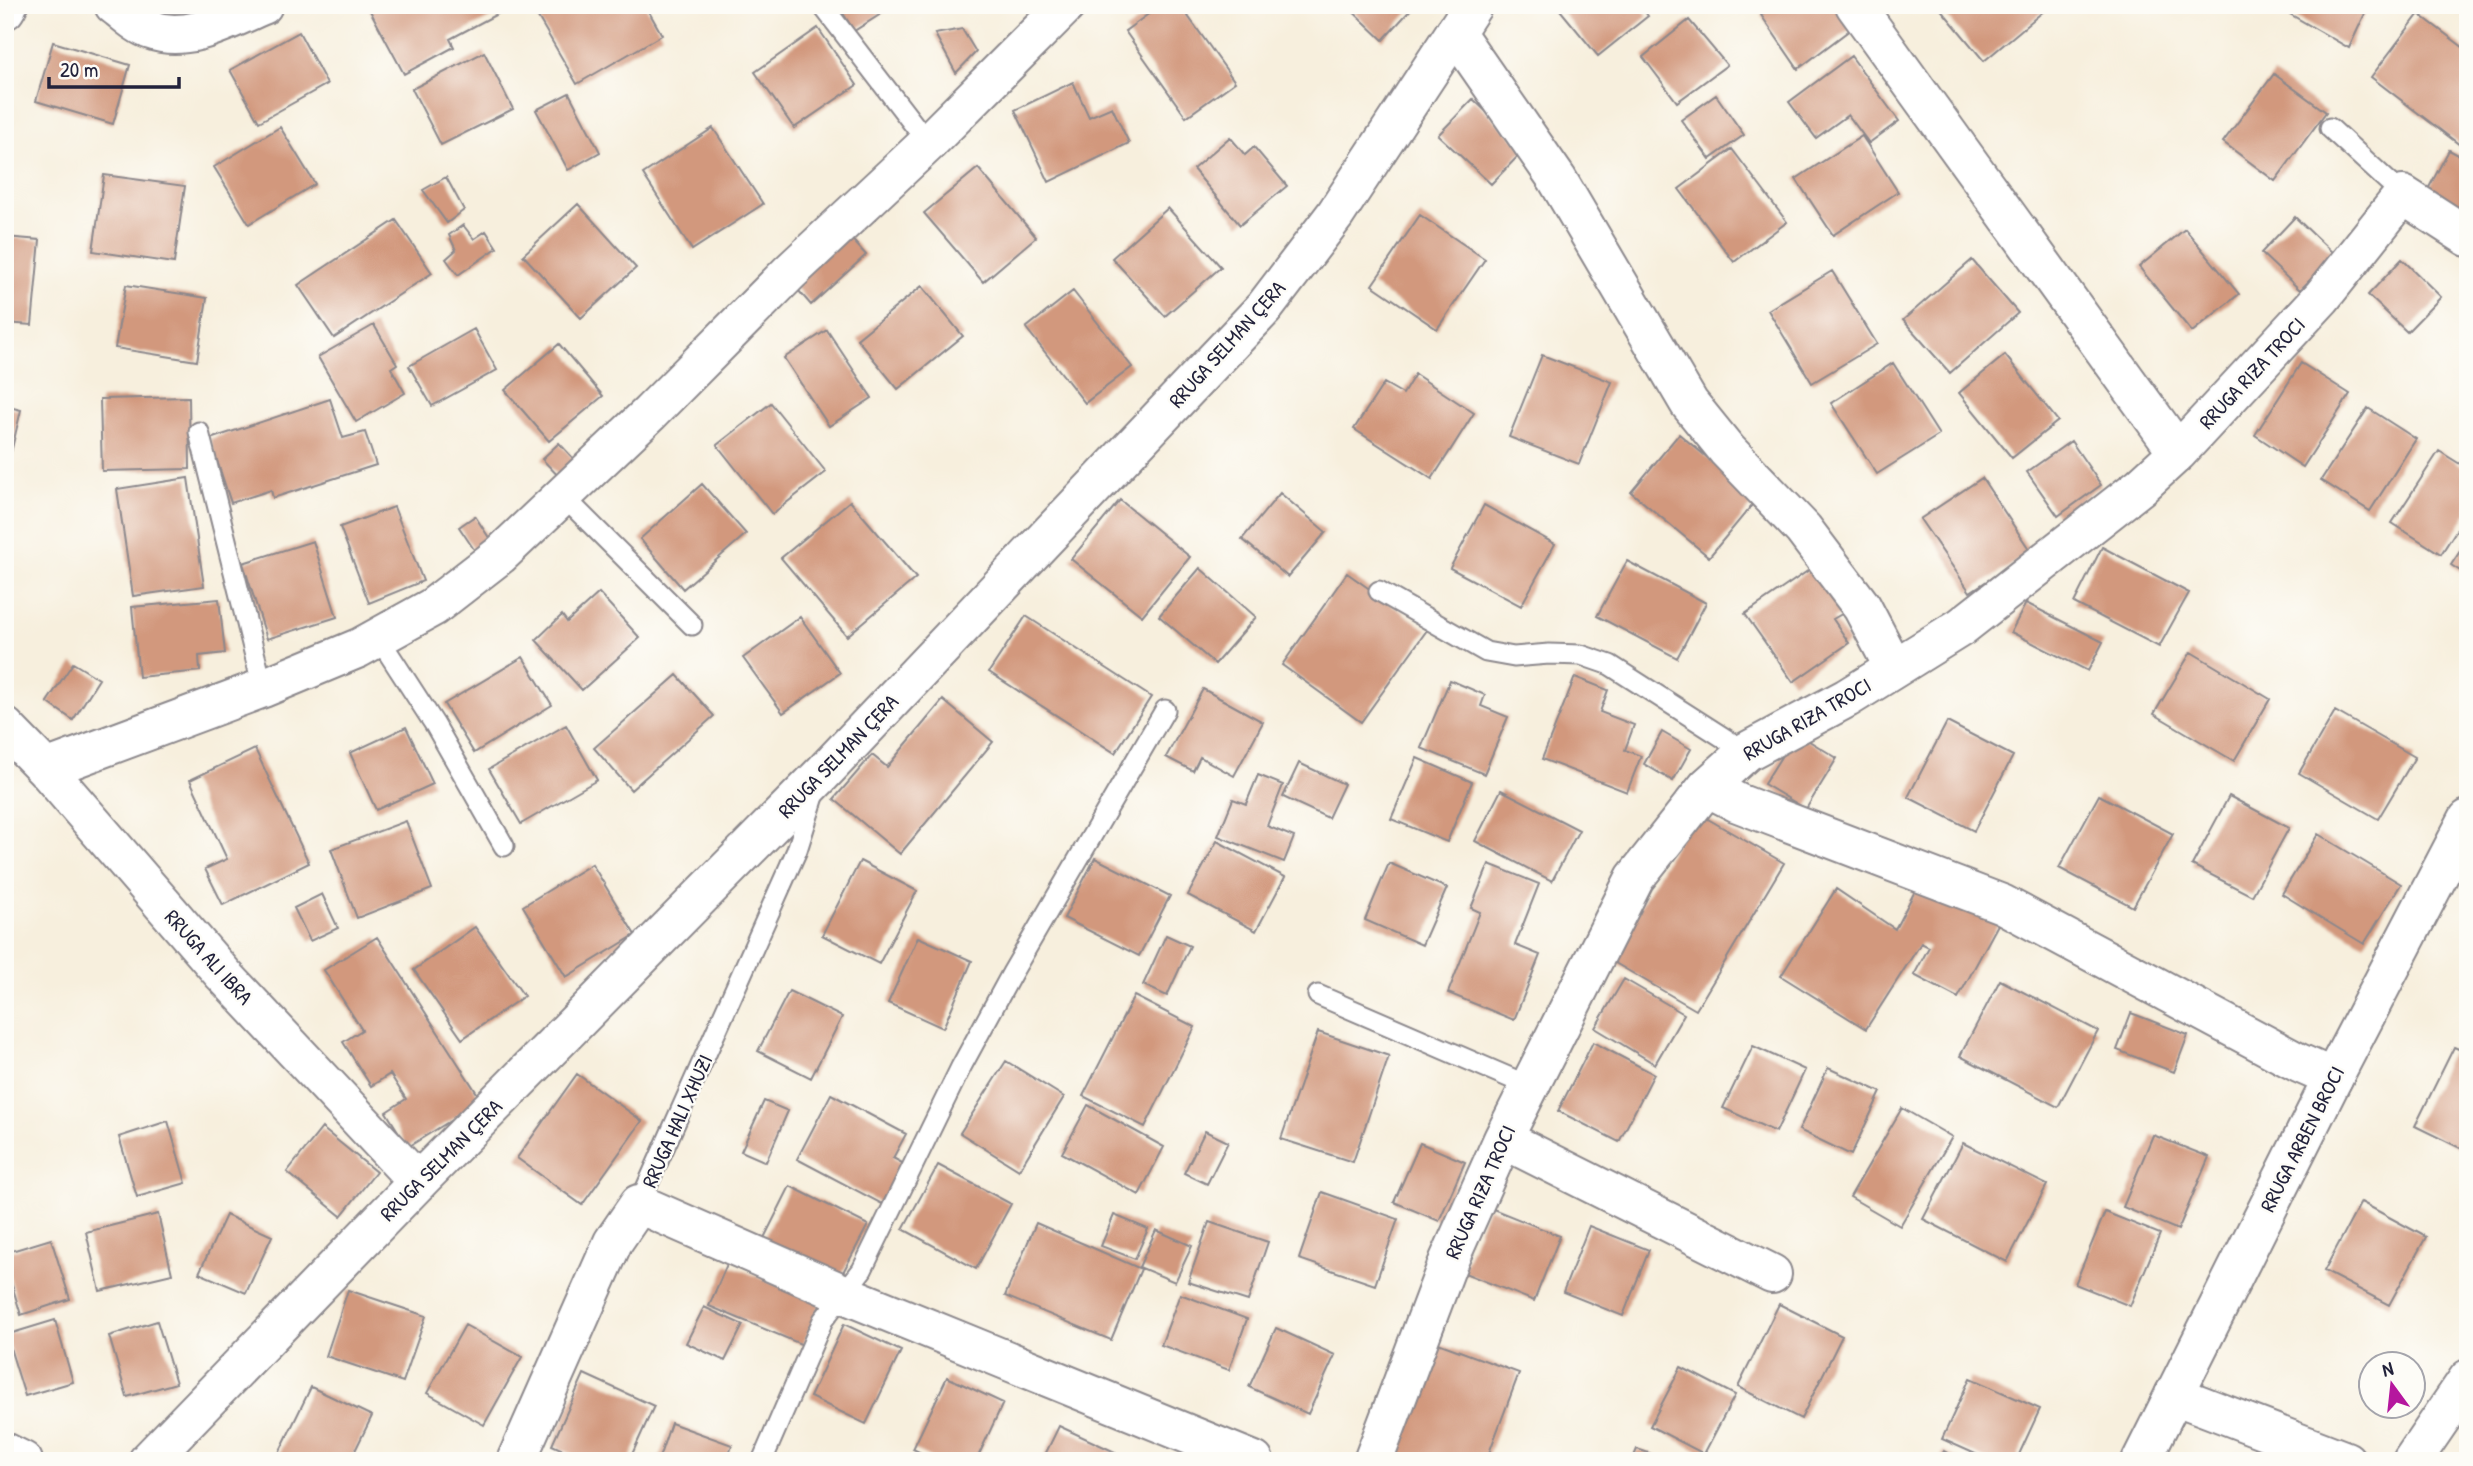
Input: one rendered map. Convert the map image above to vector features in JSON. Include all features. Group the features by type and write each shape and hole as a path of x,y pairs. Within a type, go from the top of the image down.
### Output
{"street":[{"path":"114,5 151,30 184,35 263,5"},
{"path":"46,769 262,688 359,648 433,607 500,555 650,413 790,272 928,143 1066,5"},
{"path":"1855,5 2178,452"},
{"path":"1464,19 1689,403 1727,450 1803,529 1862,607 1894,668"},
{"name":"RRUGA SELMAN ÇERA","path":"148,1461 418,1182 822,774 1264,308 1335,215 1464,19"},
{"path":"2403,195 2468,237"},
{"name":"RRUGA RIZA TROCI","path":"1373,1461 1449,1260 1529,1086 1636,878 1707,787 1746,752 1847,698 1961,627 2121,503 2178,452 2322,297 2403,195"},
{"name":"RRUGA ALI IBRA","path":"5,727 46,769 223,974 418,1182"},
{"path":"1707,787 1738,803 2002,904 2299,1063 2333,1078"},
{"name":"RRUGA ARBEN BROCI","path":"2141,1461 2333,1078 2468,819"},
{"path":"1503,1139 1772,1274"},
{"path":"639,1204 844,1294 1254,1461"},
{"name":"RRUGA HALI XHUZI","path":"516,1461 613,1242 639,1204"},
{"path":"2412,1461 2468,1379"},
{"path":"2174,1395 2346,1461"},
{"path":"5,1452 23,1461"}],"lane":[{"path":"822,5 928,143"},
{"path":"2330,128 2403,195"},
{"path":"199,432 262,688"},
{"path":"562,496 692,625"},
{"path":"1379,591 1486,652 1514,657 1581,655 1610,665 1746,752"},
{"path":"378,638 435,725 504,846"},
{"path":"762,1461 823,1320 862,1270 961,1067 1012,973 1165,710"},
{"name":"RRUGA HALI XHUZI","path":"639,1204 797,850 822,774"},
{"path":"1318,995 1529,1086"}],"building":[{"path":"367,5 514,5 450,39 454,47 404,74"},
{"path":"531,5 645,5 662,35 577,84"},
{"path":"838,5 895,5 854,31"},
{"path":"1161,5 1180,5 1235,82 1186,117 1125,31"},
{"path":"1346,5 1415,5 1383,40"},
{"path":"1556,5 1640,5 1648,16 1598,56"},
{"path":"1774,5 1845,5 1859,23 1798,69 1761,15"},
{"path":"2051,5 1984,61 1939,7"},
{"path":"2294,5 2369,5 2349,48 2290,14"},
{"path":"2419,14 2468,51 2468,135 2460,145 2371,77"},
{"path":"1689,20 1727,65 1677,102 1643,57"},
{"path":"818,28 857,85 794,128 755,72"},
{"path":"962,29 976,52 956,73 935,34"},
{"path":"299,32 327,84 259,122 230,70"},
{"path":"53,42 130,65 113,124 36,101"},
{"path":"484,52 513,109 441,145 412,89"},
{"path":"1851,56 1899,121 1869,143 1848,115 1816,138 1789,102"},
{"path":"2274,74 2326,112 2275,181 2223,142"},
{"path":"1073,82 1089,117 1112,107 1129,143 1049,182 1015,110"},
{"path":"569,93 600,152 568,170 536,110"},
{"path":"1716,95 1744,135 1710,159 1681,120"},
{"path":"1473,99 1525,149 1491,184 1438,135"},
{"path":"280,127 315,184 249,224 214,167"},
{"path":"713,128 763,204 692,250 643,174"},
{"path":"1862,136 1898,192 1833,235 1796,179"},
{"path":"1230,137 1245,155 1254,147 1287,186 1240,225 1193,169"},
{"path":"1732,149 1787,222 1734,262 1679,189"},
{"path":"2449,150 2468,160 2468,216 2426,193"},
{"path":"978,168 1036,237 983,282 924,213"},
{"path":"104,175 185,186 174,263 93,251"},
{"path":"446,177 464,210 447,223 423,190"},
{"path":"578,204 636,268 581,318 523,255"},
{"path":"1168,208 1221,267 1165,316 1112,258"},
{"path":"1420,215 1485,259 1437,329 1372,285"},
{"path":"2295,217 2335,255 2300,290 2261,253"},
{"path":"396,220 432,273 334,338 298,285"},
{"path":"463,225 474,239 486,231 497,248 458,275 446,259 456,250 449,235"},
{"path":"2185,229 2239,294 2192,332 2139,267"},
{"path":"847,234 866,255 811,305 792,283"},
{"path":"5,237 40,240 32,325 5,323"},
{"path":"2402,259 2441,297 2407,332 2368,295"},
{"path":"1972,260 2018,313 1950,373 1903,320"},
{"path":"1832,271 1877,344 1812,383 1768,310"},
{"path":"126,285 207,298 197,361 115,348"},
{"path":"922,286 963,336 898,389 857,339"},
{"path":"1073,291 1132,367 1085,403 1026,328"},
{"path":"374,325 397,364 391,368 405,393 356,422 318,357"},
{"path":"474,329 497,370 432,406 409,366"},
{"path":"827,330 872,398 829,426 784,358"},
{"path":"559,344 603,396 549,441 505,390"},
{"path":"1542,355 1612,382 1579,464 1509,437"},
{"path":"2005,355 2058,421 2012,458 1959,393"},
{"path":"1893,363 1939,435 1877,474 1831,403"},
{"path":"2301,363 2350,394 2303,467 2255,435"},
{"path":"1415,374 1474,413 1432,479 1354,429 1384,383 1403,394"},
{"path":"189,397 190,469 102,471 100,399"},
{"path":"330,399 343,438 365,432 376,465 273,498 271,490 231,503 210,439"},
{"path":"771,403 826,472 772,514 717,445"},
{"path":"5,406 21,410 6,474 5,474"},
{"path":"2368,408 2416,439 2370,511 2321,480"},
{"path":"1679,434 1757,499 1709,557 1631,492"},
{"path":"2071,441 2101,485 2058,516 2027,472"},
{"path":"559,443 582,468 565,483 542,459"},
{"path":"2439,451 2468,469 2468,512 2441,554 2392,523"},
{"path":"188,478 204,586 133,596 117,489"},
{"path":"1982,478 2031,552 1970,592 1920,519"},
{"path":"702,484 746,534 683,589 640,539"},
{"path":"1280,493 1326,532 1288,577 1242,539"},
{"path":"1120,500 1190,557 1142,616 1071,559"},
{"path":"850,501 916,578 847,636 781,558"},
{"path":"1484,505 1555,544 1521,606 1450,568"},
{"path":"394,507 423,581 369,603 340,527"},
{"path":"475,516 493,544 477,554 459,527"},
{"path":"2468,539 2468,576 2451,565"},
{"path":"313,541 337,617 267,639 243,563"},
{"path":"2102,547 2189,593 2159,647 2074,603"},
{"path":"1627,561 1706,603 1677,658 1597,616"},
{"path":"1815,566 1847,611 1833,619 1849,643 1793,682 1745,614"},
{"path":"1200,568 1256,617 1215,664 1159,616"},
{"path":"1347,573 1427,630 1361,722 1282,665"},
{"path":"599,593 640,638 582,690 536,640 562,615 567,622"},
{"path":"219,599 225,653 199,656 200,671 139,677 132,607"},
{"path":"2026,603 2103,642 2088,671 2011,632"},
{"path":"1026,616 1151,697 1115,753 989,672"},
{"path":"800,617 840,673 783,713 743,658"},
{"path":"2191,652 2270,699 2234,761 2154,714"},
{"path":"523,657 552,705 474,753 444,704"},
{"path":"73,663 99,679 73,720 47,702"},
{"path":"677,675 714,716 631,790 594,748"},
{"path":"1575,677 1608,690 1600,712 1634,725 1625,750 1641,756 1627,792 1542,759"},
{"path":"1450,680 1485,695 1481,706 1508,717 1484,774 1421,748"},
{"path":"1203,689 1263,722 1234,776 1200,757 1193,771 1166,757"},
{"path":"943,700 993,742 900,854 834,799 872,755 887,767"},
{"path":"2335,711 2415,757 2378,819 2299,773"},
{"path":"1947,722 2013,756 1974,831 1908,797"},
{"path":"566,725 597,780 521,824 489,769"},
{"path":"406,727 433,784 376,810 350,753"},
{"path":"1662,732 1691,749 1673,781 1644,764"},
{"path":"1796,733 1837,758 1806,809 1764,784"},
{"path":"255,749 309,863 223,905 205,869 227,859 190,780"},
{"path":"1417,758 1472,782 1447,842 1391,819"},
{"path":"1299,763 1344,784 1328,818 1283,797"},
{"path":"1258,775 1283,785 1267,826 1294,837 1284,862 1218,836 1233,799 1246,804"},
{"path":"1501,790 1579,830 1552,881 1475,841"},
{"path":"2099,795 2173,834 2133,907 2059,868"},
{"path":"2229,796 2289,828 2252,896 2192,865"},
{"path":"1694,811 1784,863 1696,1010 1610,960"},
{"path":"406,821 432,889 357,918 331,849"},
{"path":"2318,834 2401,884 2364,944 2282,894"},
{"path":"1217,841 1285,877 1256,931 1188,895"},
{"path":"1095,858 1170,896 1139,956 1064,918"},
{"path":"860,861 917,891 879,964 822,935"},
{"path":"1389,863 1447,888 1422,945 1365,920"},
{"path":"592,864 635,935 566,977 523,906"},
{"path":"1489,864 1539,884 1515,945 1540,955 1514,1020 1448,993 1480,912 1471,908"},
{"path":"1923,876 2001,919 1958,998 1914,975 1929,947 1921,943 1866,1029 1781,976 1836,889 1895,929"},
{"path":"322,894 338,928 310,941 294,908"},
{"path":"475,927 524,996 462,1039 414,970"},
{"path":"1166,935 1190,946 1167,996 1143,985"},
{"path":"377,937 482,1101 408,1147 386,1112 406,1099 390,1074 371,1086 343,1042 362,1030 324,970"},
{"path":"918,937 972,961 943,1028 888,1003"},
{"path":"1624,979 1684,1014 1655,1064 1595,1028"},
{"path":"2000,980 2098,1031 2058,1107 1960,1056"},
{"path":"789,991 842,1017 811,1078 758,1051"},
{"path":"1134,996 1195,1027 1145,1127 1083,1096"},
{"path":"2131,1013 2188,1035 2174,1072 2117,1050"},
{"path":"1318,1032 1389,1056 1353,1162 1281,1139"},
{"path":"1593,1042 1654,1074 1619,1142 1558,1111"},
{"path":"1753,1046 1805,1070 1776,1132 1723,1108"},
{"path":"2454,1047 2468,1053 2468,1152 2415,1126"},
{"path":"1006,1061 1064,1097 1019,1170 960,1133"},
{"path":"1828,1068 1881,1092 1851,1155 1799,1130"},
{"path":"577,1074 642,1121 582,1205 517,1158"},
{"path":"831,1094 906,1134 893,1158 904,1164 882,1204 797,1159"},
{"path":"764,1101 788,1111 766,1162 741,1151"},
{"path":"1088,1105 1164,1147 1139,1195 1062,1153"},
{"path":"1902,1108 1952,1137 1900,1226 1850,1197"},
{"path":"168,1121 186,1183 137,1197 119,1137"},
{"path":"322,1128 376,1172 341,1216 287,1172"},
{"path":"1205,1131 1228,1142 1207,1184 1184,1173"},
{"path":"2153,1135 2209,1157 2178,1230 2123,1207"},
{"path":"1420,1143 1465,1162 1439,1221 1394,1202"},
{"path":"1963,1143 2047,1185 2007,1262 1923,1219"},
{"path":"938,1165 1011,1204 976,1269 903,1229"},
{"path":"790,1186 868,1225 840,1278 763,1240"},
{"path":"1322,1192 1398,1219 1375,1285 1299,1259"},
{"path":"2361,1202 2426,1237 2389,1305 2324,1271"},
{"path":"1488,1207 1560,1236 1534,1301 1462,1272"},
{"path":"2105,1212 2160,1234 2130,1306 2075,1284"},
{"path":"158,1214 172,1274 100,1291 86,1232"},
{"path":"226,1215 272,1236 246,1293 199,1273"},
{"path":"1114,1215 1148,1229 1135,1259 1101,1246"},
{"path":"1209,1222 1268,1242 1248,1301 1188,1282"},
{"path":"1036,1223 1141,1269 1111,1340 1005,1296"},
{"path":"1589,1226 1649,1250 1623,1316 1563,1292"},
{"path":"1156,1230 1192,1246 1175,1282 1139,1267"},
{"path":"51,1239 70,1299 21,1315 5,1262 5,1253"},
{"path":"727,1264 821,1303 803,1345 709,1306"},
{"path":"348,1290 426,1316 403,1382 326,1356"},
{"path":"1180,1294 1247,1319 1229,1370 1161,1345"},
{"path":"1779,1304 1842,1336 1801,1419 1738,1387"},
{"path":"704,1307 743,1325 725,1361 686,1343"},
{"path":"55,1320 73,1382 25,1396 6,1335"},
{"path":"157,1321 176,1383 127,1397 109,1336"},
{"path":"844,1324 901,1351 866,1424 810,1397"},
{"path":"465,1325 522,1357 484,1425 427,1393"},
{"path":"1276,1328 1335,1355 1308,1414 1249,1387"},
{"path":"1438,1343 1519,1373 1486,1461 1393,1461"},
{"path":"1681,1367 1735,1395 1704,1454 1650,1426"},
{"path":"584,1374 654,1406 629,1461 587,1461 552,1445"},
{"path":"947,1377 1003,1403 976,1461 937,1461 913,1449"},
{"path":"1970,1378 2040,1409 2016,1461 1991,1461 1942,1439"},
{"path":"311,1387 372,1416 350,1461 275,1461"},
{"path":"671,1423 732,1445 726,1461 658,1461"},
{"path":"1059,1426 1115,1452 1111,1461 1042,1461"},
{"path":"1637,1449 1669,1460 1669,1461 1632,1461"},
{"path":"1944,1451 1962,1461 1939,1461"},
{"path":"198,1453 208,1461 191,1461"}]}
